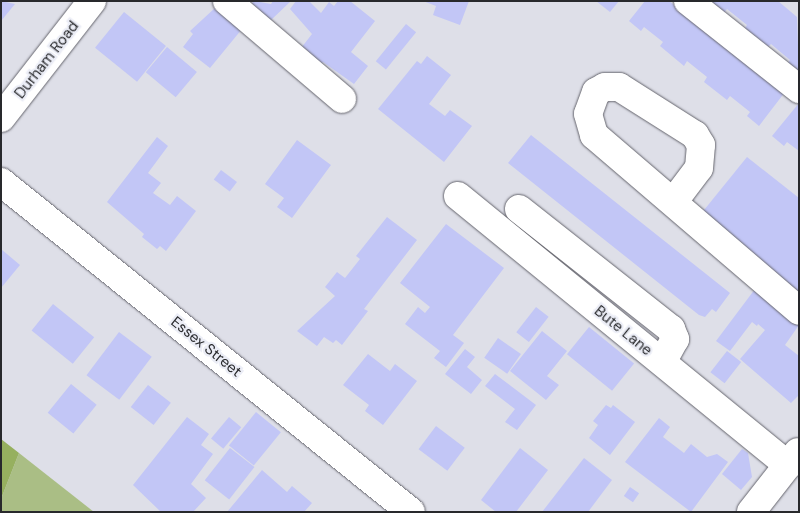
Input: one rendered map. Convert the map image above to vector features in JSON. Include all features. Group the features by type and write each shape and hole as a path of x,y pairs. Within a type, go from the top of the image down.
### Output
{"street":[{"name":"Durham Road","path":"1,118 92,1"},
{"path":"228,1 342,98"},
{"path":"688,1 799,89"},
{"name":"Essex Street","path":"1,182 411,512"},
{"name":"Bute Lane","path":"458,196 662,362 793,459"},
{"path":"674,201 799,311"},
{"path":"519,208 671,329 674,339 662,362"},
{"path":"521,248 542,226"},
{"path":"751,512 793,459"}],"green space":[{"path":"1,439 19,453 1,499"},
{"path":"19,453 94,512 1,512 1,499"}],"building":[{"path":"1,1 15,4 1,21"},
{"path":"254,1 271,4 273,1 291,1 270,21 250,6"},
{"path":"296,1 309,1 321,13 329,2 334,6 338,1 350,1 375,21 351,52 368,66 354,84 323,62 319,68 298,52 312,34 290,9"},
{"path":"423,1 469,1 460,25 433,15 436,6"},
{"path":"596,1 619,1 610,12"},
{"path":"645,1 669,1 785,92 759,126 747,116 750,112 730,96 727,100 704,82 707,77 687,61 684,66 660,46 663,42 644,27 641,31 629,21"},
{"path":"709,1 778,1 797,17 799,73 787,64 790,60 771,44 767,48 744,30 747,25 727,9 724,13"},
{"path":"216,7 242,29 210,68 183,47 193,34 190,31"},
{"path":"124,12 166,46 137,82 95,48"},
{"path":"406,24 416,32 386,69 376,61"},
{"path":"167,47 197,72 176,97 146,72"},
{"path":"427,56 451,75 429,104 445,116 450,110 472,126 444,162 378,109 417,61 421,64"},
{"path":"799,103 799,151 787,142 784,146 772,136"},
{"path":"531,135 730,293 716,312 712,309 705,317 699,315 508,163"},
{"path":"157,137 168,146 148,173 161,183 153,193 170,205 177,196 196,211 166,251 160,246 157,249 142,237 144,234 107,202"},
{"path":"297,140 331,165 292,218 277,207 284,198 265,184"},
{"path":"747,157 799,198 799,293 700,215"},
{"path":"221,170 237,182 230,192 214,180"},
{"path":"387,217 417,240 364,309 368,311 342,345 336,340 333,343 324,337 317,346 297,331 335,296 325,287 337,272 345,278 360,259 356,256"},
{"path":"446,224 504,268 453,335 464,343 446,367 434,358 440,351 405,324 418,307 425,313 430,307 400,283"},
{"path":"1,249 20,265 1,288"},
{"path":"755,289 799,325 785,345 799,356 799,395 791,403 740,359 765,330 758,324 757,326 752,322 730,351 716,341"},
{"path":"53,304 94,337 73,364 32,330"},
{"path":"536,307 549,317 529,342 516,332"},
{"path":"589,327 634,364 612,391 567,354"},
{"path":"542,331 567,351 547,376 559,385 546,400 510,371"},
{"path":"119,332 152,357 119,400 87,375"},
{"path":"498,338 521,354 507,374 484,358"},
{"path":"465,349 475,357 467,367 482,380 471,394 445,374"},
{"path":"727,351 741,362 725,383 710,372"},
{"path":"368,354 390,371 395,364 417,381 383,425 365,411 369,405 343,385"},
{"path":"495,374 536,405 517,430 505,422 515,409 485,386"},
{"path":"71,384 97,405 73,434 48,413"},
{"path":"148,385 171,403 154,425 131,407"},
{"path":"606,405 611,408 613,405 635,422 610,455 589,438 598,425 593,421"},
{"path":"256,412 281,432 254,466 229,445"},
{"path":"187,417 209,434 201,445 213,454 191,484 206,498 193,512 161,512 133,485"},
{"path":"229,417 241,427 223,449 211,438"},
{"path":"659,418 670,427 663,437 684,453 691,444 707,457 717,454 728,462 691,512 625,462"},
{"path":"436,426 465,448 447,471 419,449"},
{"path":"230,448 254,467 229,499 205,480"},
{"path":"520,448 548,470 516,512 496,512 481,500"},
{"path":"742,449 748,453 752,477 741,490 722,474"},
{"path":"584,458 612,480 588,512 542,512"},
{"path":"262,470 287,492 292,486 312,503 304,512 227,512"},
{"path":"630,487 639,493 633,502 624,496"}]}
